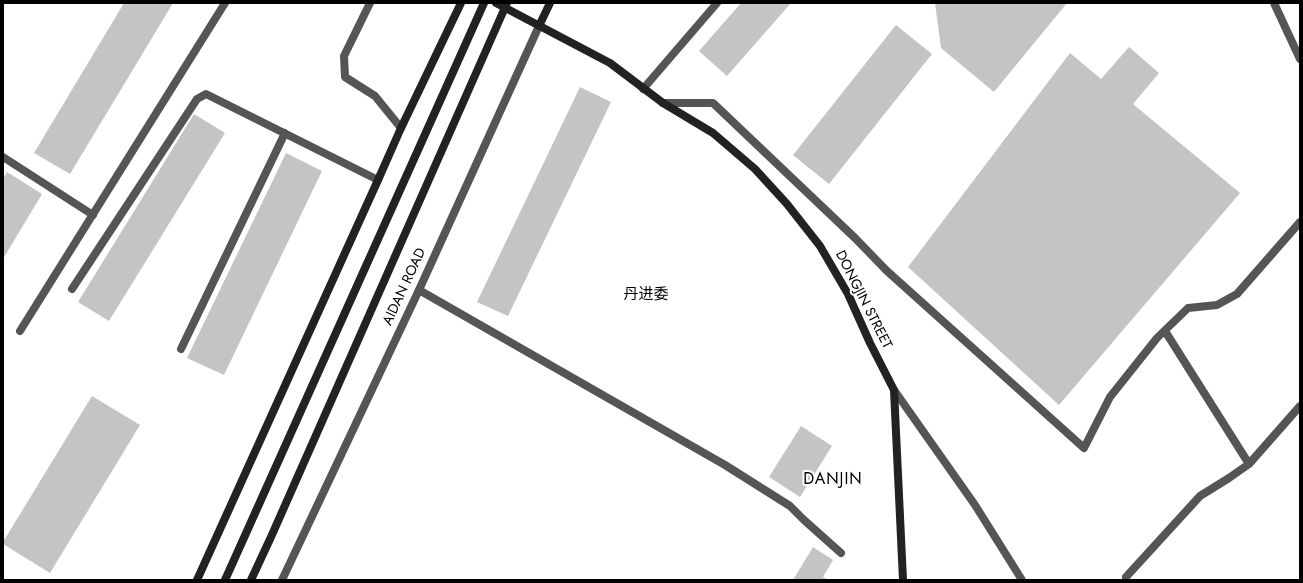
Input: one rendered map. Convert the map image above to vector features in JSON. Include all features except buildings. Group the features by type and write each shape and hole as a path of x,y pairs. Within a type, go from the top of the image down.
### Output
{"street":[{"path":"20,331 225,3"},
{"path":"370,3 344,56 345,77 375,96 401,128"},
{"path":"197,580 401,128 461,3"},
{"path":"225,580 484,3"},
{"name":"DONGJIN STREET","path":"496,3 506,5 539,26 610,63 663,103 713,133 755,169 787,204 820,246 848,294 870,343 894,390 903,580"},
{"name":"AIDAN ROAD","path":"282,580 550,3"},
{"path":"643,89 717,3"},
{"path":"1274,3 1300,59"},
{"name":"AIDAN ROAD","path":"251,580 506,5"},
{"path":"72,289 197,99 206,94 378,180"},
{"path":"663,103 713,104 887,270 1084,448 1110,397 1157,338 1188,308 1217,305 1238,294 1300,222"},
{"path":"181,349 285,133"},
{"path":"3,156 93,215"},
{"path":"418,290 725,465 790,506 841,553"},
{"path":"1165,331 1249,464"},
{"path":"894,390 975,505 1022,580"},
{"path":"1126,577 1200,496 1249,464 1300,406"}],"district":[{"name":"丹进委","path":"646,295"},
{"name":"DANJIN","path":"833,480"}]}
